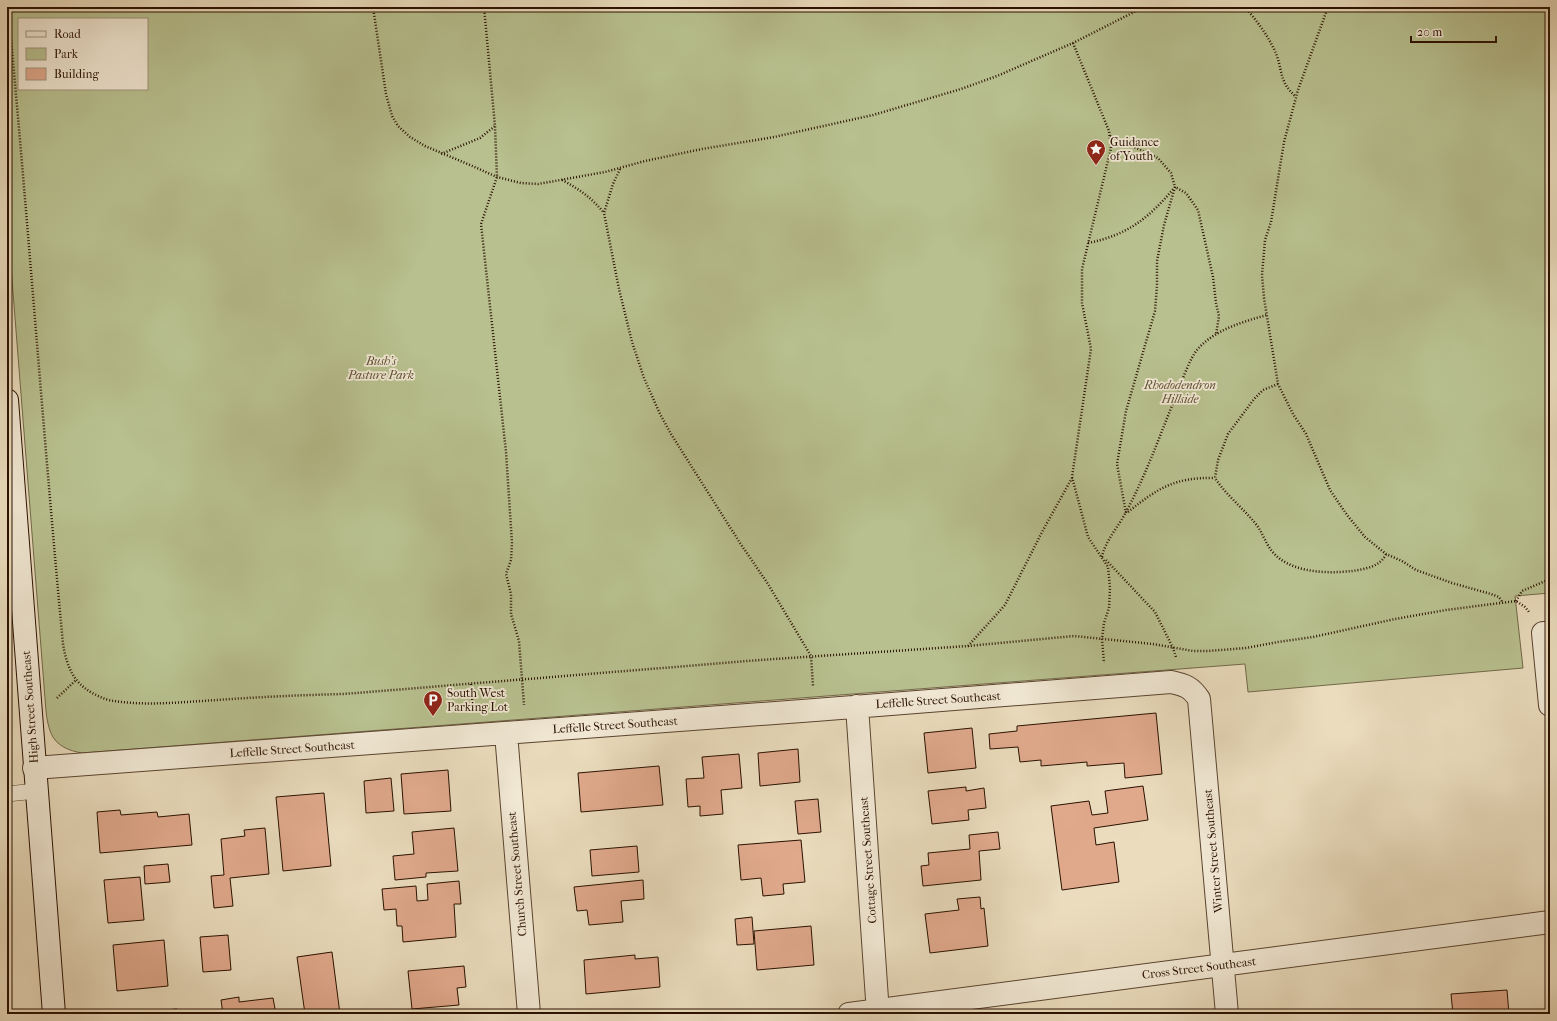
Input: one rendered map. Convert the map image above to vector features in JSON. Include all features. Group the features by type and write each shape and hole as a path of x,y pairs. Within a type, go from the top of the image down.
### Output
{"street":[{"name":"High Street Southeast","path":"7,400 54,1014"},
{"path":"1547,633 1550,705"},
{"name":"Leffelle Street Southeast","path":"34,768 1171,682 1184,685 1193,691"},
{"name":"Winter Street Southeast","path":"1193,691 1199,699 1227,1014"},
{"name":"Cottage Street Southeast","path":"857,706 878,1012"},
{"name":"Church Street Southeast","path":"516,732 529,1014"},
{"name":"Cross Street Southeast","path":"849,1014 878,1012 1550,922"}],"lane":[{"path":"7,794 36,791"}],"path":[{"path":"8,7 23,164 63,644 70,669 76,680 86,689 112,701 142,702 183,702 295,695 344,694 810,656 968,646 1074,636 1153,644 1193,651 1208,651 1246,648 1278,642 1313,638 1395,619 1446,610 1503,603 1499,597 1416,570 1402,561 1386,554 1365,537 1338,503 1324,478 1306,434 1293,414 1278,384 1262,275 1265,240 1271,222 1284,142 1296,97 1328,7"},
{"path":"374,7 386,94 392,116 398,126 410,137 441,154 497,177 521,183 538,184 620,168 702,149 774,137 872,115 961,89 997,76 1073,43 1144,7"},
{"path":"484,7 495,126 497,177 482,224 506,452 512,543 510,560 506,574 511,594 512,614 519,640 522,679 516,732"},
{"path":"1245,7 1266,36 1276,56 1283,81 1296,97"},
{"path":"968,646 1005,605 1072,477 1091,349 1082,303 1082,269 1109,162 1111,148 1110,136 1098,102 1073,43"},
{"path":"441,154 480,138 495,126"},
{"path":"1110,136 1158,158 1171,173 1175,187 1164,225 1157,261 1155,311 1126,411 1117,464 1126,513"},
{"path":"604,213 613,184 620,168"},
{"path":"562,180 586,194 604,213 619,289 632,342 644,378 660,414 740,543 768,584 810,656 815,710"},
{"path":"1088,243 1120,234 1139,223 1158,207 1175,187"},
{"path":"1175,187 1186,193 1198,210 1213,277 1219,316 1216,335"},
{"path":"1102,556 1116,526 1126,513 1148,469 1160,434 1197,350 1216,335 1239,323 1267,315"},
{"path":"1278,384 1264,390 1254,400 1228,434 1218,460 1215,478 1222,490 1256,524 1269,548 1279,558 1292,565 1321,573 1339,573 1374,566 1384,558 1386,554"},
{"path":"1072,477 1088,536 1108,567 1110,588 1109,608 1104,623 1102,639 1107,687"},
{"path":"1126,513 1153,492 1176,482 1195,477 1215,478"},
{"path":"1102,556 1155,612 1173,648"},
{"path":"1516,601 1522,591 1550,579"},
{"path":"57,698 76,680"},
{"path":"471,684 472,694"}],"green space":[{"name":"Bush's Pasture Park","path":"7,7 1550,7 1550,593 1515,596 1523,668 1248,692 1245,664 82,753 65,748 55,740 49,728 46,711 7,216"}],"building":[{"path":"1156,713 1162,774 1125,778 1124,763 1087,766 1087,762 1041,766 1041,760 1020,762 1018,747 990,749 989,734 1017,731 1017,726"},
{"path":"972,728 976,768 928,773 924,733"},
{"path":"798,749 800,782 760,786 758,753"},
{"path":"739,754 742,788 721,790 723,814 700,816 700,806 688,807 686,779 704,778 702,757"},
{"path":"659,766 663,805 581,812 578,773"},
{"path":"448,770 451,811 404,814 401,774"},
{"path":"391,778 394,811 366,813 364,781"},
{"path":"1143,786 1148,820 1094,828 1096,845 1114,842 1119,882 1062,890 1051,806 1089,801 1092,815 1108,813 1105,791"},
{"path":"966,787 966,791 984,788 986,808 968,810 969,820 932,824 928,791"},
{"path":"324,793 331,866 283,871 276,797"},
{"path":"818,799 821,832 798,834 795,801"},
{"path":"120,810 121,815 157,812 158,817 189,814 192,845 100,853 97,812"},
{"path":"265,828 269,874 230,878 233,906 214,908 211,876 224,875 221,839 245,836 244,830"},
{"path":"454,828 458,871 426,873 426,877 395,880 393,856 414,854 412,832"},
{"path":"998,832 1000,849 979,851 981,880 923,886 921,866 929,865 928,853 970,849 969,835"},
{"path":"801,840 805,882 783,884 784,894 763,896 761,878 741,880 738,845"},
{"path":"637,846 639,872 592,876 590,850"},
{"path":"168,864 170,882 145,884 144,866"},
{"path":"140,877 144,920 108,923 104,880"},
{"path":"643,880 644,899 621,901 623,922 589,925 587,910 577,911 574,887"},
{"path":"459,881 461,904 454,904 456,937 403,942 402,926 397,926 396,909 384,910 382,889 416,886 417,901 428,900 427,884"},
{"path":"980,897 981,909 984,908 988,946 930,953 925,914 959,910 957,899"},
{"path":"752,917 754,944 737,945 735,919"},
{"path":"811,926 814,965 757,970 754,931"},
{"path":"228,935 231,970 203,972 200,937"},
{"path":"164,940 168,986 117,991 113,945"},
{"path":"332,952 340,1014 305,1014 297,957"},
{"path":"635,955 635,959 658,957 660,987 586,994 584,960"},
{"path":"464,966 466,987 457,988 459,1005 412,1009 408,971"},
{"path":"1507,990 1509,1014 1453,1014 1451,994"},
{"path":"239,997 239,1002 273,998 276,1014 223,1014 221,1000"},
{"path":"177,1009 178,1014 119,1014"}],"place":[{"name":"Guidance of Youth","path":"1096,166"},
{"name":"South West Parking Lot","path":"433,717"}],"park label":[{"name":"Rhododendron Hillside","path":"1180,392"}]}
